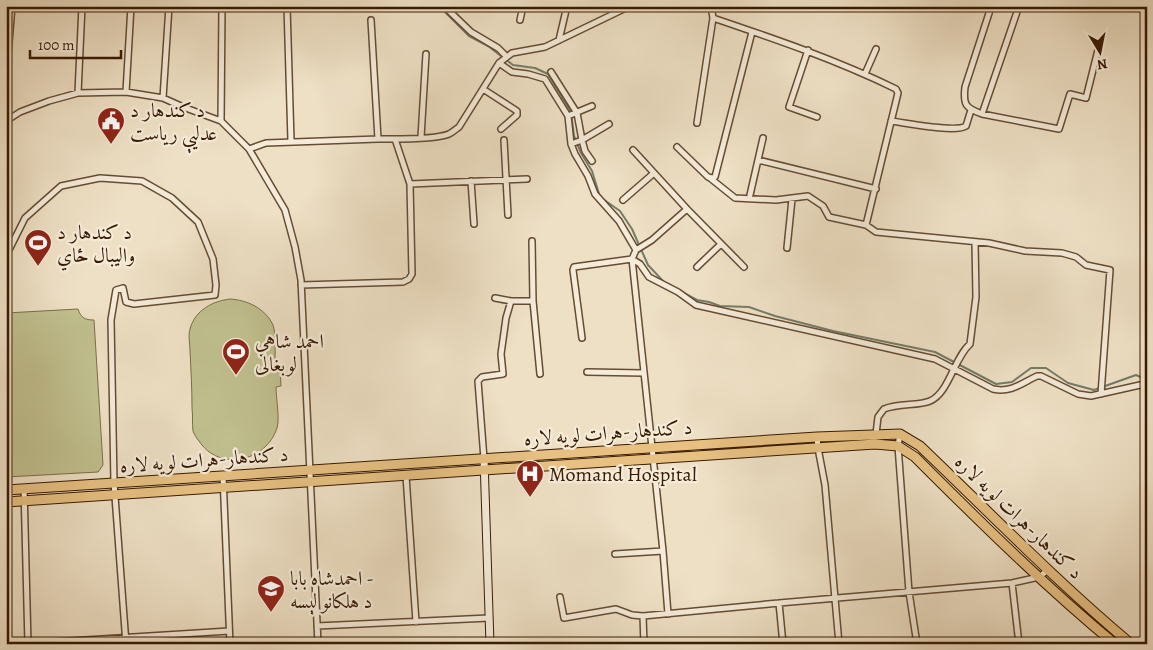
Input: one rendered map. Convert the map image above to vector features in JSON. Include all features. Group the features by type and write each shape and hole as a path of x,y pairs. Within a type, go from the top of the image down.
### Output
{"highway":[{"name":"د کندهار-هرات لويه لاره","path":"6,490 817,437 900,434 920,446 1048,570 1131,644"},
{"name":"د کندهار-هرات لويه لاره","path":"6,502 875,444 898,446 915,456 1039,577 1115,644"}],"street":[{"path":"6,79 12,6"},
{"path":"78,93 82,6"},
{"path":"126,92 131,6"},
{"path":"163,98 169,6"},
{"path":"221,120 222,6"},
{"path":"287,6 291,141"},
{"path":"444,6 471,32 498,48 506,56"},
{"path":"520,20 523,6"},
{"path":"560,40 567,6"},
{"path":"249,149 266,142 440,137 451,133 459,126 500,62 506,56 512,53 545,47 630,6"},
{"path":"697,123 712,18 712,6"},
{"path":"982,114 1019,6"},
{"path":"992,7 965,87 964,97 966,105 971,110 982,114 1059,129 1070,94 1086,98 1099,46"},
{"path":"712,18 808,50 896,89 898,93 866,225"},
{"path":"372,20 378,138"},
{"path":"710,178 714,177 752,32"},
{"path":"865,74 876,49"},
{"path":"808,50 788,107 817,117"},
{"path":"422,137 426,54"},
{"path":"500,62 512,72 545,79 568,116 575,154 588,176 594,194 619,221 636,250"},
{"path":"551,72 577,113 585,151 592,161"},
{"path":"483,89 517,111 517,115 502,129"},
{"path":"6,121 20,112 78,93 126,92 163,98 221,120 249,149 285,210 295,247 301,285 318,644"},
{"path":"568,116 592,106"},
{"path":"891,122 963,128 966,126 971,110"},
{"path":"572,144 609,124"},
{"path":"750,196 763,138"},
{"path":"301,285 403,282 409,279 412,274 410,184 396,139"},
{"path":"504,140 508,215"},
{"path":"677,147 734,198 776,200 808,196 823,206 829,217 866,225 876,232 975,242 1025,251 1062,253 1076,257 1086,265 1110,270 1100,391"},
{"path":"633,150 744,268"},
{"path":"758,160 876,189"},
{"path":"623,200 654,173"},
{"path":"8,287 8,252 24,218 61,186 100,178 142,181 172,198 198,222 213,259 216,285 215,295 134,304 126,302 123,288 116,290 111,320 114,483 126,644"},
{"path":"410,184 527,179"},
{"path":"472,181 474,224"},
{"path":"787,248 792,199"},
{"path":"668,614 632,259 636,250 652,240 687,209"},
{"path":"532,241 534,301 540,374"},
{"path":"876,434 878,417 884,408 928,402 933,399 944,386 963,350 970,344 976,297 975,242"},
{"path":"697,267 721,244"},
{"path":"582,338 574,266 632,259 640,264 649,277 678,292 696,305 935,358 954,366 994,389 1002,391 1013,390 1037,376 1041,376 1078,394 1091,396 1100,391 1120,391 1130,386 1140,385 1147,387"},
{"path":"495,298 511,301 534,301"},
{"path":"490,644 485,470 478,381 482,377 503,374 501,354 506,318 511,301"},
{"path":"586,372 643,373"},
{"path":"900,434 898,446 909,592 916,644"},
{"path":"817,437 825,485 839,644"},
{"path":"223,476 230,644"},
{"path":"406,476 416,622"},
{"path":"24,488 28,644"},
{"path":"615,554 663,551"},
{"path":"560,597 564,618 616,609 632,615 643,616 1012,583 1039,577 1048,570"},
{"path":"1012,583 1019,644"},
{"path":"779,603 783,644"},
{"path":"643,616 644,644"},
{"path":"317,626 489,618"},
{"path":"22,644 229,630"}],"shaded area":[{"name":"احمد شاهي لوبغالی","path":"230,299 243,301 255,306 270,319 274,329 275,365 280,365 281,386 276,387 277,428 271,440 263,449 241,459 218,457 208,451 197,439 193,431 189,331 192,322 200,312 211,304"},
{"path":"78,309 80,315 84,318 94,320 103,465 98,472 6,477 6,313"}],"waterway":[{"path":"439,6 469,36 488,46 513,65 535,68 548,74 571,112 574,136 581,153 592,171 600,197 620,211 632,229 648,265 663,281"},
{"path":"680,291 697,300 720,306 749,307 775,316 833,331 935,352 996,384 1012,382 1031,368 1046,368 1068,383 1094,390 1136,375 1147,380"}],"place":[{"name":"د کندهار د عدلیې رياست","path":"111,145"},
{"name":"د کندهار د واليبال ځاي","path":"38,267"},
{"name":"احمد شاهي لوبغالی","path":"236,376"},
{"name":"Momand Hospital","path":"530,498"},
{"name":"احمدشاه بابا - د هلکانو لېسه","path":"271,613"}]}
